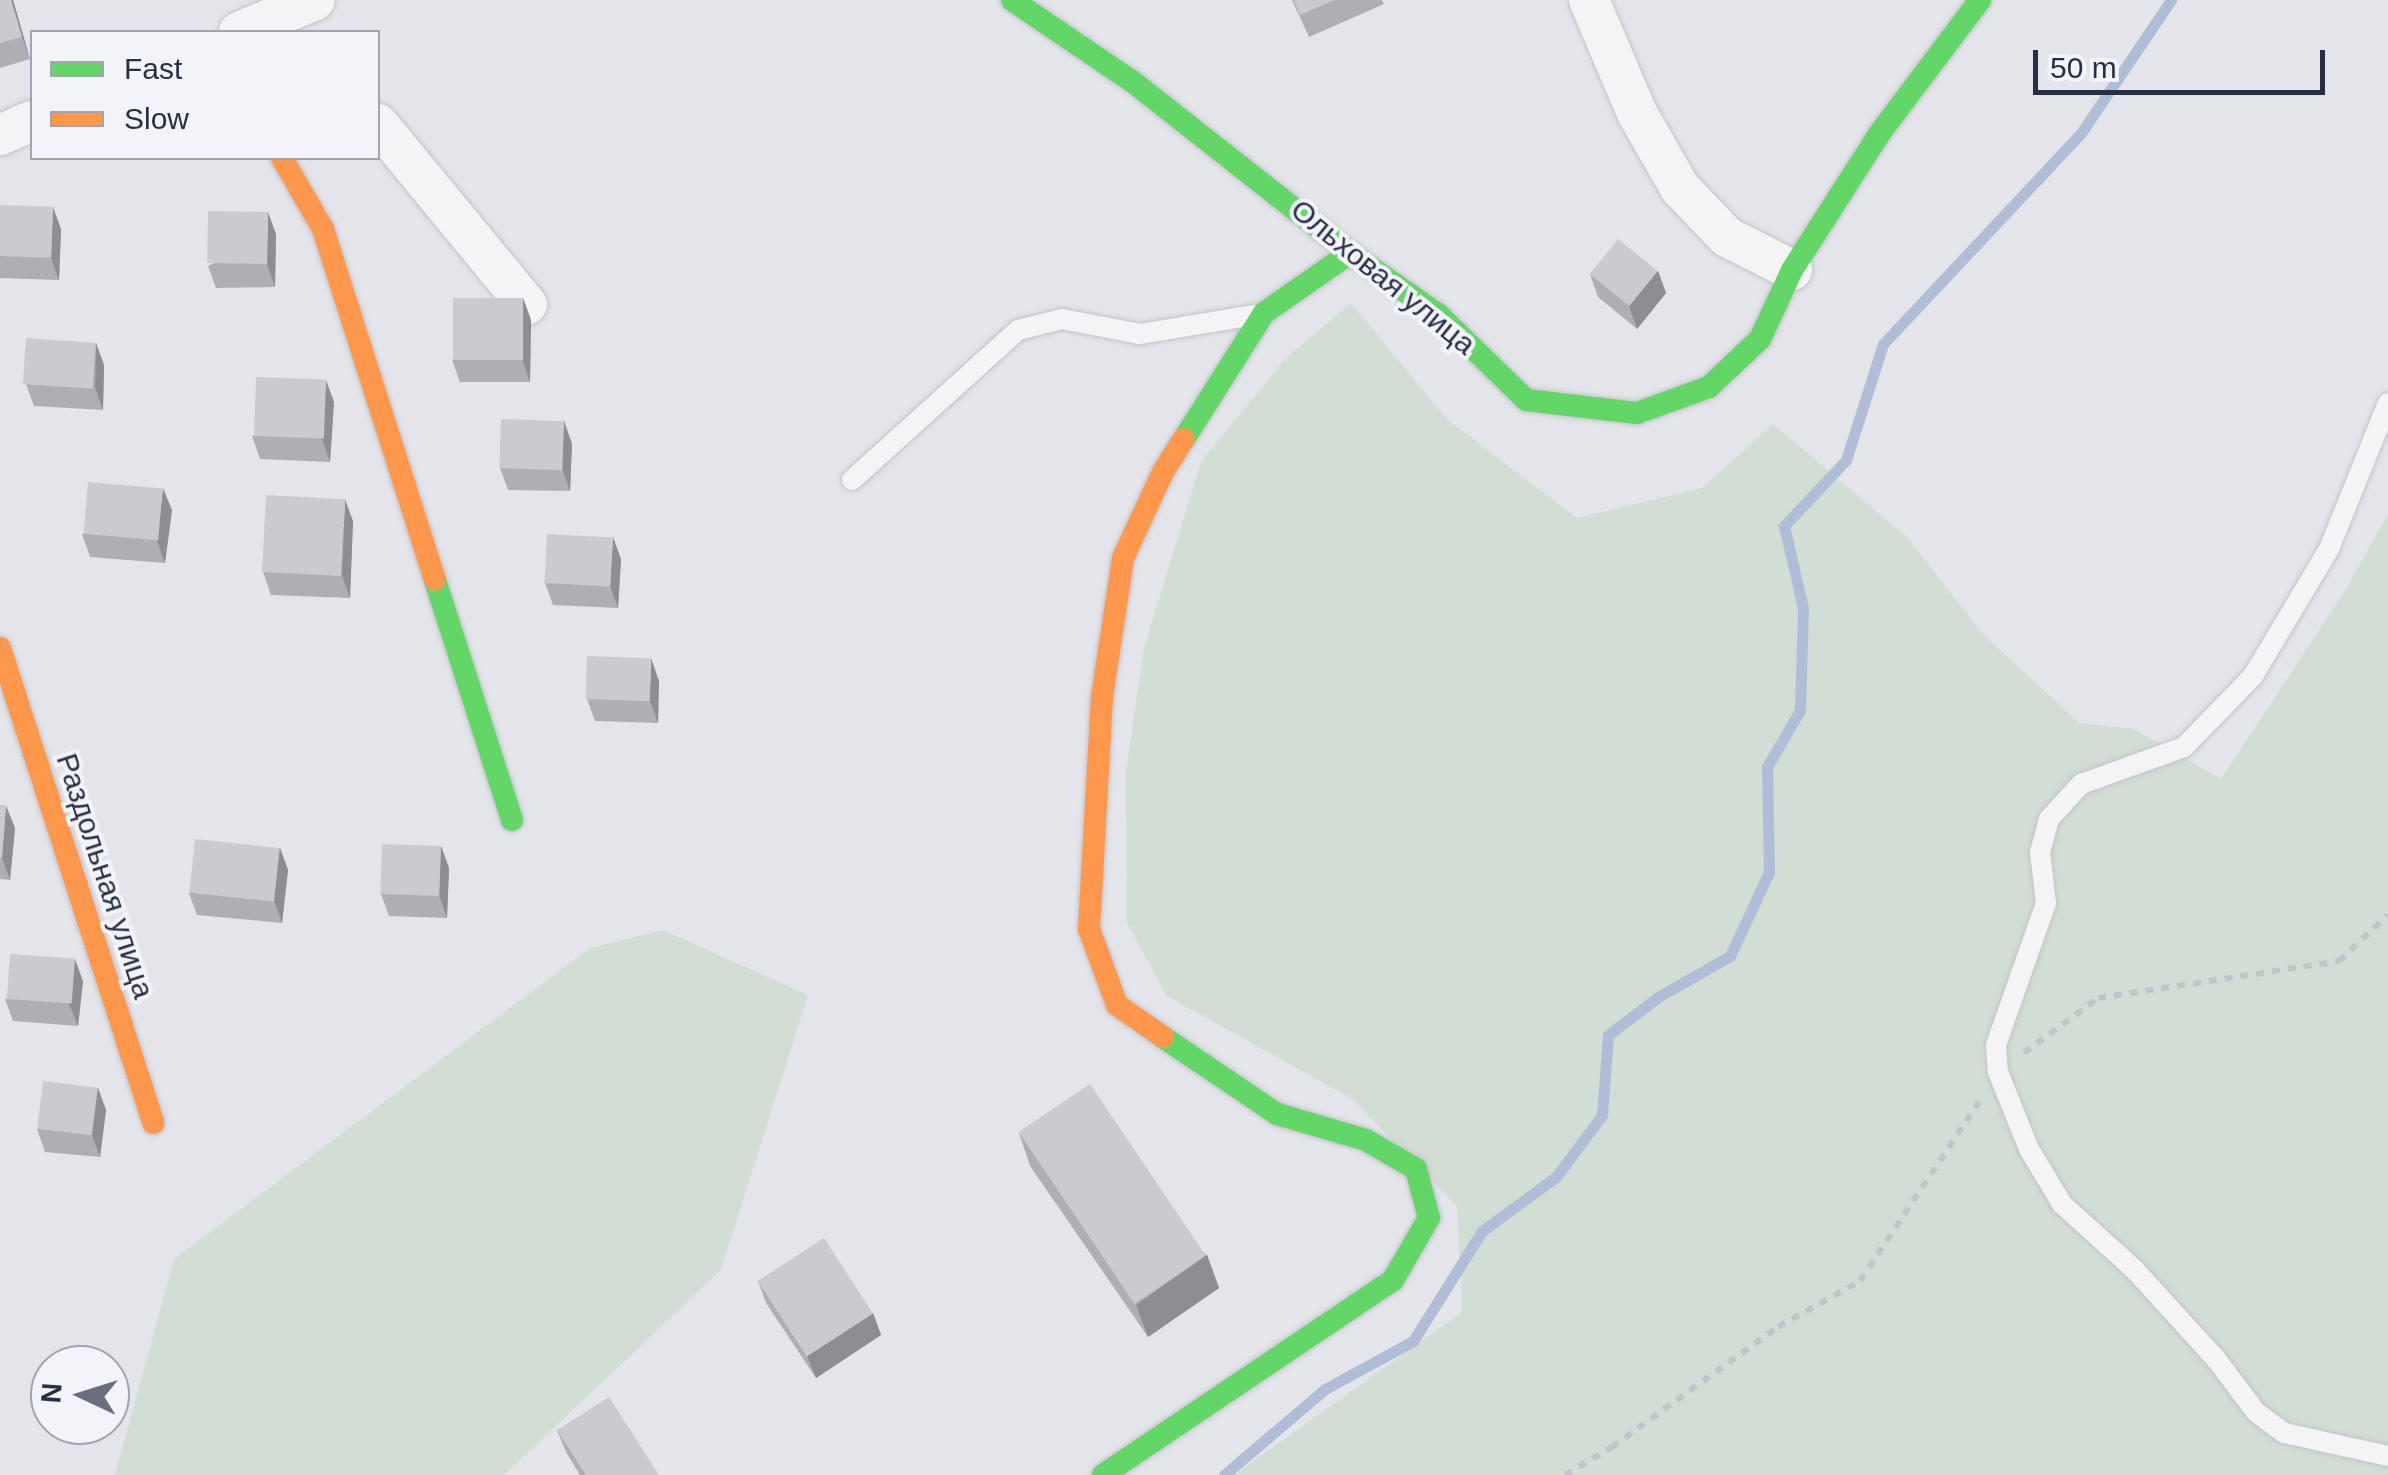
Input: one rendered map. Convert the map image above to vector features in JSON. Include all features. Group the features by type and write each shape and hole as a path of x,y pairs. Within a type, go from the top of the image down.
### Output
{"street":[{"name":"Ольховая улица","path":"1012,0 1133,82 1350,252 1439,315 1526,400 1636,413 1710,387 1760,339 1792,270 1882,130 1977,1"},
{"path":"1589,0 1638,113 1680,188 1727,237 1792,270"},
{"path":"246,30 301,15"},
{"path":"0,136 30,123"},
{"path":"380,126 527,305"},
{"path":"283,160 324,229 512,820"},
{"path":"1103,1475 1393,1280 1429,1218 1416,1169 1366,1140 1277,1114 1116,1004 1088,929 1102,697 1123,558 1163,472 1264,313 1350,252"},
{"name":"Раздольная улица","path":"0,648 154,1123"}],"lane":[{"path":"852,480 1018,330 1062,319 1140,334 1264,313"},
{"path":"2388,403 2329,549 2252,676 2184,747 2081,784 2049,819 2040,852 2046,903 1996,1044 1998,1072 2029,1150 2062,1204 2134,1270 2216,1358 2256,1412 2284,1433 2388,1456"}],"path":[{"path":"1565,1475 1612,1447 1778,1328 1860,1281 1998,1072 2098,998 2339,961 2388,915"}],"shaded area":[{"path":"1351,303 1447,419 1577,518 1702,488 1773,424 1907,537 1983,634 2079,723 2134,729 2221,779 2346,589 2388,514 2388,1475 1234,1475 1462,1312 1457,1206 1352,1099 1167,996 1127,923 1126,772 1144,648 1201,462 1285,359"},
{"path":"663,930 808,995 721,1270 504,1475 115,1475 123,1445 130,1445 130,1420 174,1259 590,948"}],"building":[{"path":"0,0 11,0 22,37 0,43"},
{"path":"1294,0 1334,0 1300,15"},
{"path":"0,205 53,207 51,258 0,256"},
{"path":"208,211 268,212 267,264 207,263"},
{"path":"1618,239 1658,271 1629,306 1590,274"},
{"path":"453,298 523,298 523,360 453,360"},
{"path":"26,338 96,343 93,389 23,384"},
{"path":"256,377 326,379 324,438 254,436"},
{"path":"501,419 564,421 562,470 499,468"},
{"path":"88,482 163,489 158,540 83,534"},
{"path":"266,495 345,499 341,576 262,572"},
{"path":"547,534 613,537 610,586 544,583"},
{"path":"587,656 651,658 649,701 585,699"},
{"path":"0,805 6,806 2,858 0,858"},
{"path":"195,839 280,848 274,902 189,893"},
{"path":"382,844 441,846 439,896 380,894"},
{"path":"10,954 75,959 72,1003 7,999"},
{"path":"43,1081 98,1088 92,1135 37,1129"},
{"path":"1090,1084 1206,1256 1134,1304 1019,1132"},
{"path":"824,1238 873,1313 807,1357 758,1281"},
{"path":"609,1397 659,1475 586,1475 557,1430"}],"waterway":[{"path":"1224,1475 1325,1389 1413,1341 1482,1231 1556,1177 1602,1115 1608,1035 1658,997 1730,956 1769,872 1767,767 1800,710 1803,608 1784,526 1846,460 1883,344 2081,133 2171,0"}],"traffic: fast":[{"path":"1012,0 1133,82 1350,253 1439,315 1526,400 1637,413 1709,387 1760,339 1792,270 1882,130 1980,0"},
{"path":"1184,439 1264,313 1350,253"},
{"path":"435,580 512,820"},
{"path":"1103,1475 1393,1280 1429,1218 1416,1169 1366,1140 1277,1114 1163,1037"}],"traffic: slow":[{"path":"283,160 323,229 435,580"},
{"path":"1163,1037 1117,1005 1089,929 1102,697 1123,558 1163,472 1184,439"},
{"path":"0,648 153,1123"}]}
